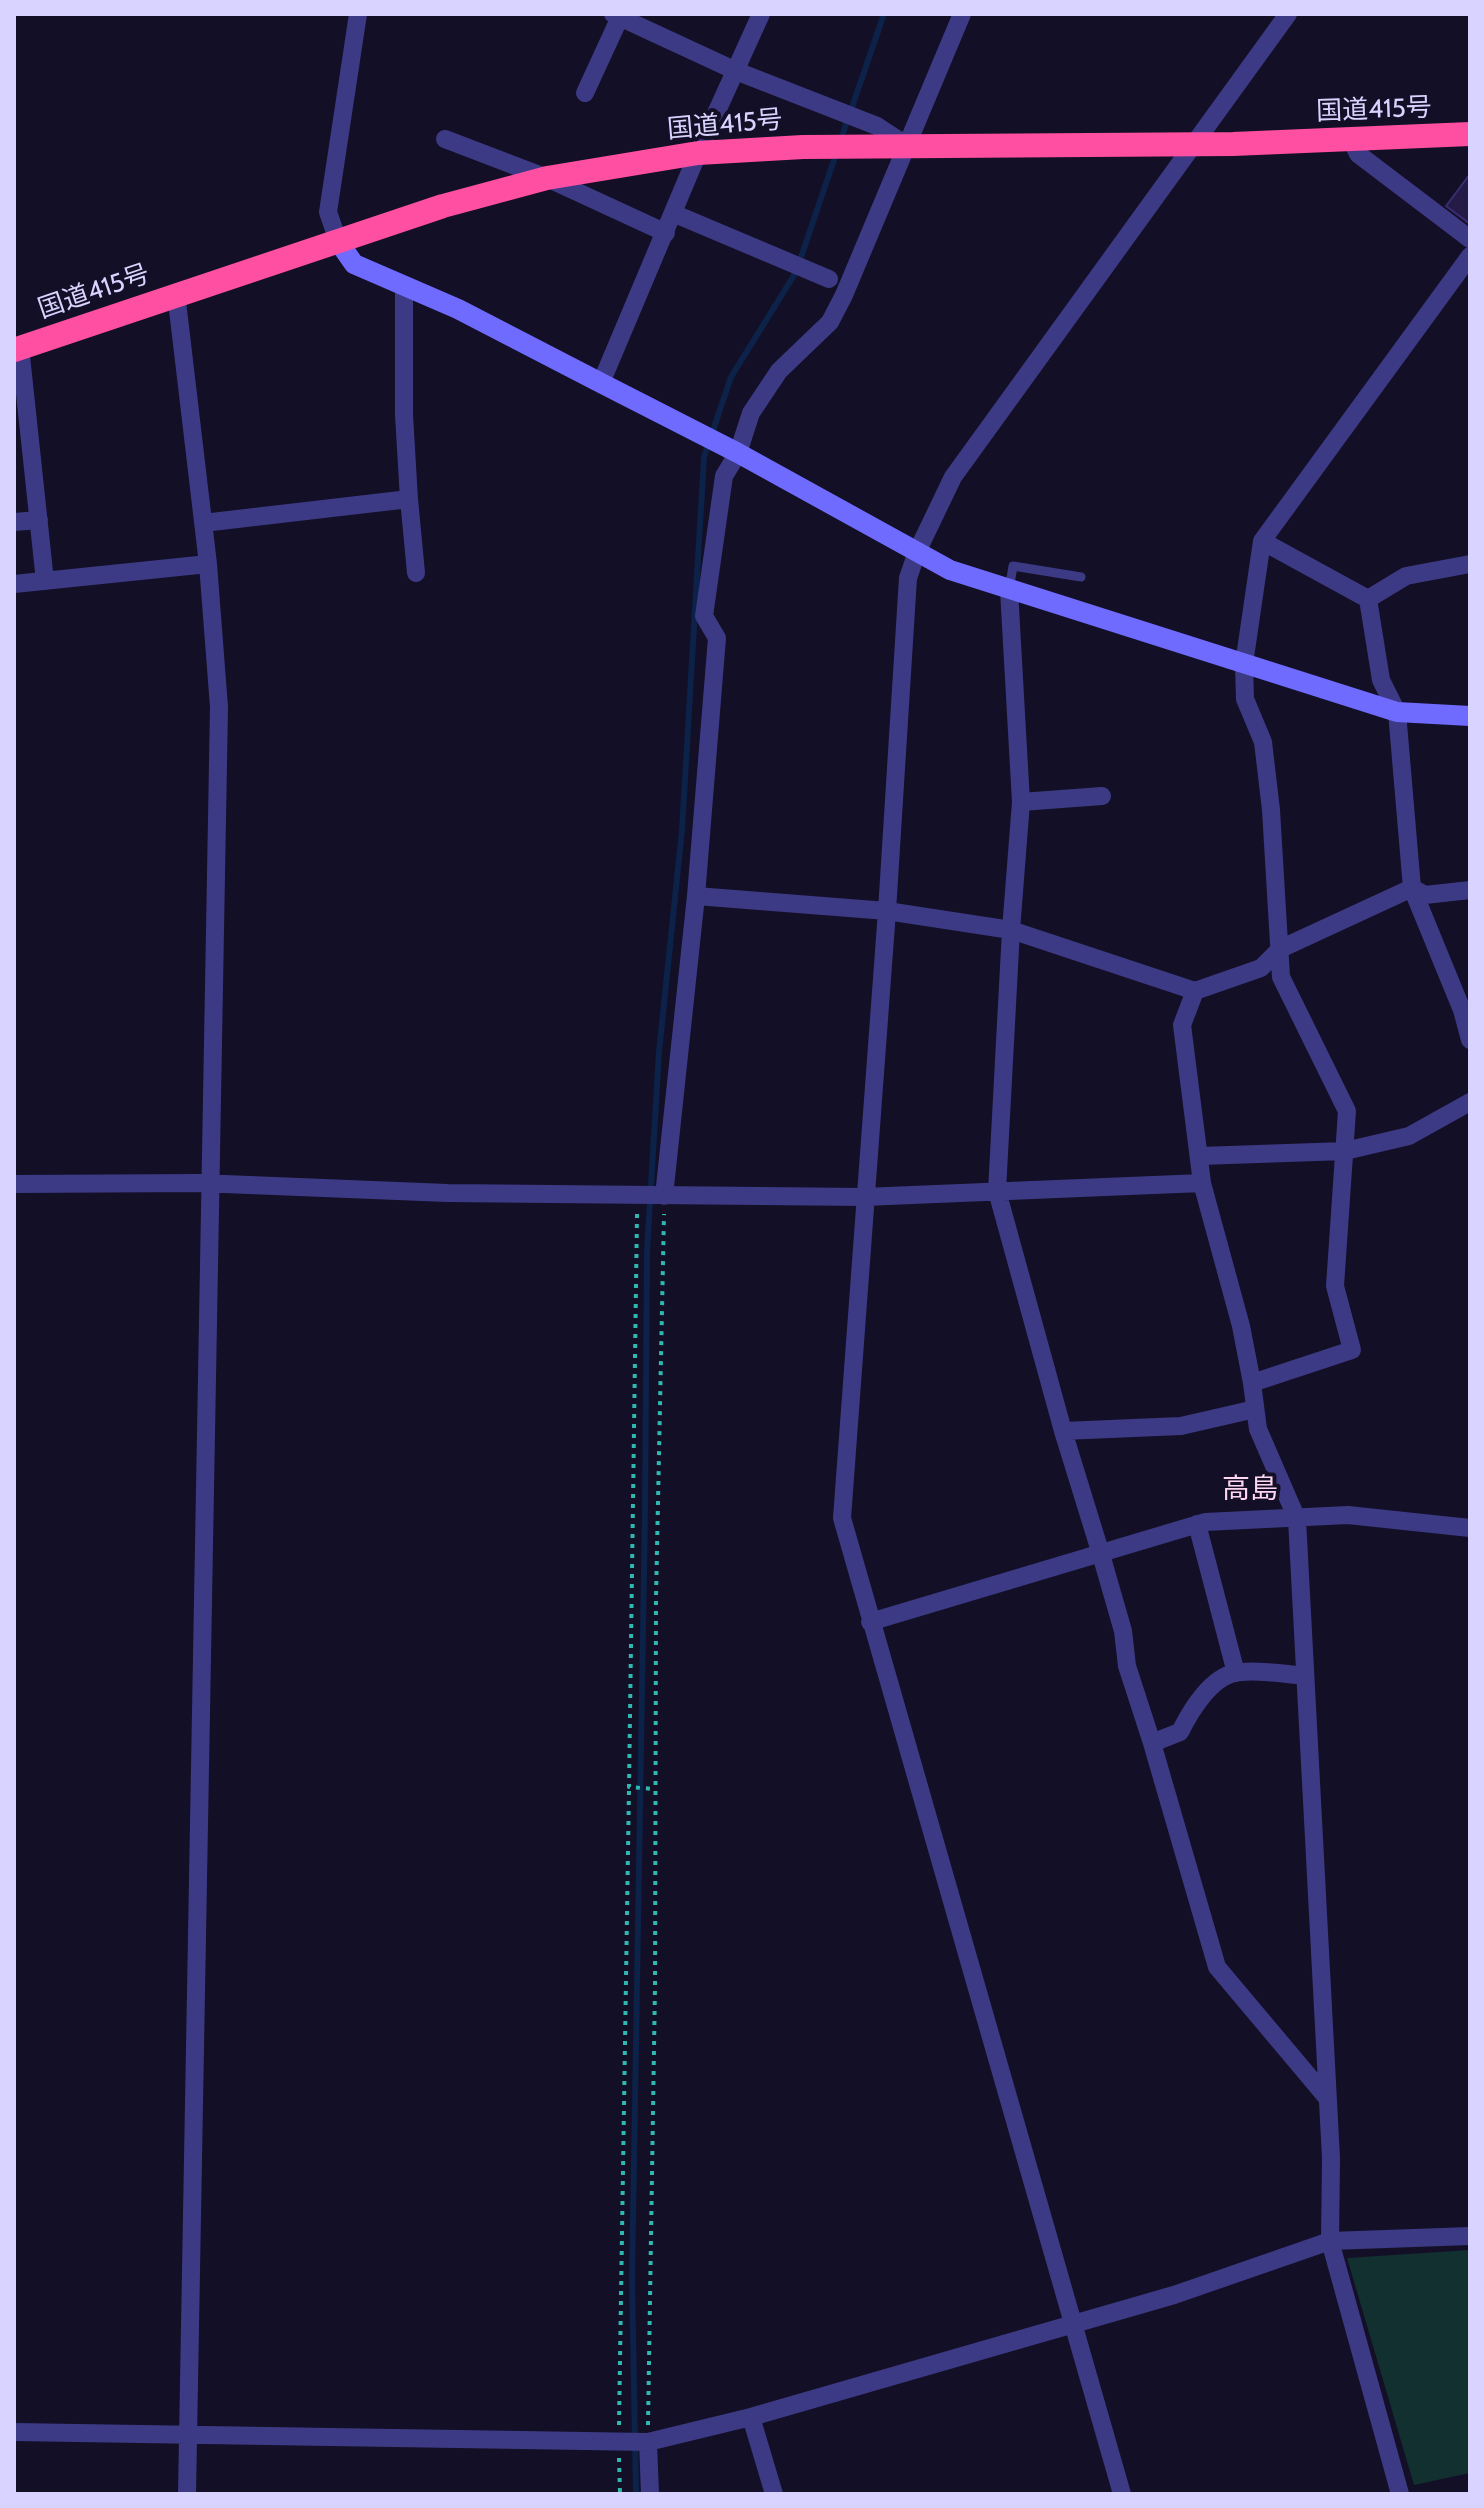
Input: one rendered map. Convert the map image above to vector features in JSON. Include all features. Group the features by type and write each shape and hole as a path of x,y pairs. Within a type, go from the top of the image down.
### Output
{"highway":[{"name":"国道415号","path":"17,348 443,206 547,178 698,153 803,147 1194,143 1470,134"}],"street":[{"path":"358,14 328,212 338,241 354,264 458,309 738,453 950,570 1397,712 1470,716"},
{"path":"601,383 675,214 698,153 761,14"},
{"path":"664,1196 696,896 717,638 704,616 724,476 738,453 751,413 779,371 830,322 844,295 962,14"},
{"path":"1122,2494 842,1518 908,578 953,477 1288,14"},
{"path":"585,93 617,16 736,71 877,126 906,145"},
{"path":"445,139 547,178 666,233"},
{"path":"1351,139 1358,154 1470,239"},
{"path":"675,214 829,279"},
{"path":"1252,1383 1352,1350 1335,1286 1347,1111 1281,977 1271,810 1263,742 1245,699 1244,664 1262,541 1470,256"},
{"path":"404,287 404,415 416,573"},
{"path":"176,293 208,564 219,707 187,2494"},
{"path":"17,348 45,581"},
{"path":"203,523 409,499"},
{"path":"14,522 39,520"},
{"path":"1262,541 1368,599"},
{"path":"14,584 208,564"},
{"path":"1368,599 1406,576 1470,564"},
{"path":"1009,590 1021,802 997,1191 1063,1431 1123,1631 1127,1666 1217,1967 1328,2099"},
{"path":"1368,599 1381,680 1397,712 1408,871 1412,888 1462,1010 1470,1040"},
{"path":"1021,802 1102,796"},
{"path":"696,896 887,911 1011,930 1195,991 1261,968 1280,949 1412,888"},
{"path":"1412,888 1425,895 1470,890"},
{"path":"1195,991 1182,1025 1202,1183 1241,1326 1258,1429 1297,1519 1331,2158 1330,2241 1400,2494"},
{"path":"1200,1156 1345,1151 1409,1136 1470,1102"},
{"path":"14,1184 210,1183 447,1193 864,1197 1202,1183"},
{"path":"1063,1431 1181,1426 1255,1409"},
{"path":"870,1622 1197,1524 1348,1515 1470,1528"},
{"path":"1197,1524 1236,1673"},
{"path":"1152,1743 1180,1732 1207,1693 1227,1675 1305,1676"},
{"path":"14,2432 648,2442 751,2417 1174,2295 1330,2241 1470,2236"},
{"path":"751,2417 774,2494"},
{"path":"648,2442 650,2494"}],"lane":[{"path":"1009,590 1013,566 1081,577"}],"path":[{"path":"620,2494 618,2442 638,1195"},
{"path":"648,2442 664,1196"},
{"path":"629,1787 654,1789"}],"green space":[{"path":"1470,2250 1470,2473 1414,2485 1347,2258"}],"building":[{"path":"1470,174 1470,224 1446,206"}],"waterway":[{"path":"841,139 884,14"},
{"path":"636,2494 632,2279 647,1252 659,1052 682,830 704,457 731,377 796,272 836,154"}],"district":[{"name":"高島","path":"1250,1490"}]}
